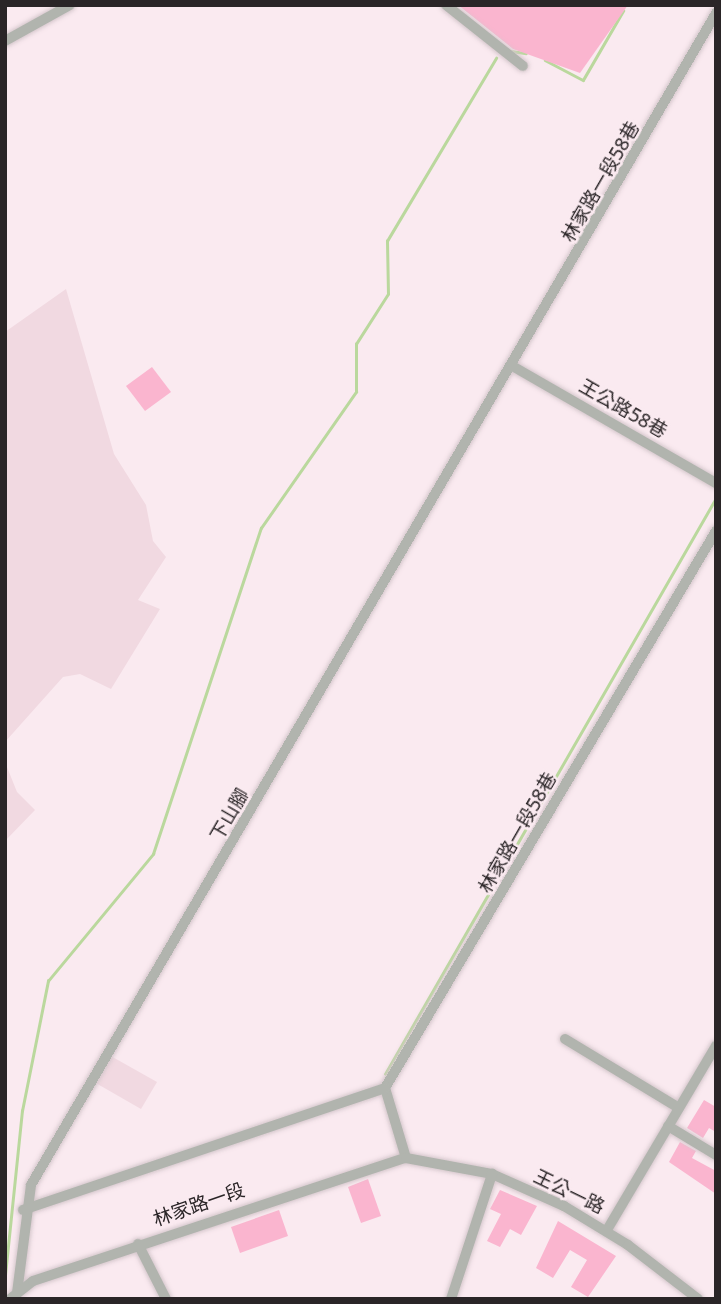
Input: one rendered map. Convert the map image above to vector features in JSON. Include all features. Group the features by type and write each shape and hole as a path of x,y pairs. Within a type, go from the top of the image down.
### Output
{"street":[{"path":"5,41 70,5"},
{"path":"446,5 523,66"},
{"name":"林家路一段58巷","path":"514,367 716,13"},
{"name":"王公路58巷","path":"514,367 716,482"},
{"name":"下山腳","path":"14,1296 23,1210 30,1185 514,367"},
{"name":"林家路一段58巷","path":"385,1088 716,531"},
{"path":"565,1039 679,1108"},
{"path":"607,1230 716,1046"},
{"path":"23,1210 385,1088 406,1158"},
{"path":"668,1126 716,1155"},
{"name":"王公一路","path":"406,1158 492,1174 607,1230 698,1299"},
{"name":"林家路一段","path":"14,1296 33,1281 138,1244 406,1158"},
{"path":"451,1299 492,1174"},
{"path":"138,1244 166,1299"}],"shaded area":[{"path":"66,289 114,454 146,505 153,541 166,557 138,600 160,609 111,689 80,674 63,677 5,742 5,332"},
{"path":"5,762 17,792 35,810 5,841"},
{"path":"109,1055 157,1082 141,1109 94,1082"}],"building":[{"path":"458,5 628,5 580,73 513,49"},
{"path":"152,367 171,392 145,411 126,386"},
{"path":"704,1100 716,1107 716,1132 709,1128 703,1138 687,1128"},
{"path":"680,1142 696,1151 692,1158 716,1171 716,1194 669,1162"},
{"path":"368,1179 381,1216 361,1223 348,1187"},
{"path":"500,1190 537,1206 521,1235 510,1229 500,1247 487,1241 501,1214 490,1209"},
{"path":"279,1210 288,1236 240,1253 231,1227"},
{"path":"558,1221 616,1256 588,1297 571,1287 587,1260 570,1250 553,1278 536,1268"}],"waterway":[{"path":"545,60 583,80 623,11"},
{"path":"511,51 526,53"},
{"path":"5,1275 22,1111 48,981 153,854 261,528 356,392 356,344 388,294 387,241 496,58"},
{"path":"385,1074 716,498"}]}
